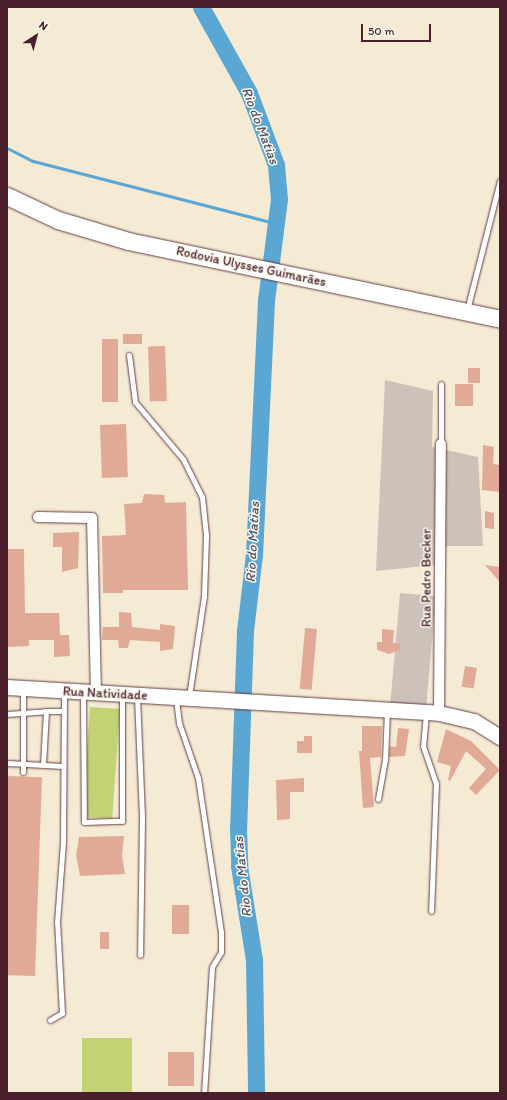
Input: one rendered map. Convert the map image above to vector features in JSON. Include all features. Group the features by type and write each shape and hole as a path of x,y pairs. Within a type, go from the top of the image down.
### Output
{"highway":[{"name":"Rodovia Ulysses Guimarães","path":"7,196 58,220 97,233 289,276 467,311 500,319"}],"main road":[{"name":"Rua Natividade","path":"7,686 23,689 64,692 433,713 474,721 500,737"}],"street":[{"name":"Rua Pedro Becker","path":"433,713 441,444"},
{"path":"38,517 92,518 90,693"}],"lane":[{"path":"467,311 500,181"},
{"path":"129,355 135,402 183,459 202,497 206,536 204,596 182,698 179,723 198,778 221,932 221,952 212,967 204,1093"},
{"path":"441,384 441,444"},
{"path":"23,689 23,772"},
{"path":"50,1020 62,1013 57,922 63,842 62,766 64,692"},
{"path":"90,693 84,822 122,821 130,695"},
{"path":"130,695 142,818 140,955"},
{"path":"378,799 385,760 388,710"},
{"path":"43,765 46,711"},
{"path":"7,714 63,711"},
{"path":"431,911 436,783 423,746 433,713"},
{"path":"7,763 62,766"}],"shaded area":[{"path":"385,380 433,391 432,447 478,457 483,546 435,546 435,565 376,571"},
{"path":"400,593 436,596 426,707 390,704"}],"green space":[{"path":"90,707 120,709 112,819 82,817"},
{"path":"82,1038 132,1038 132,1093 82,1093"}],"building":[{"path":"123,334 142,334 142,344 123,344"},
{"path":"102,339 118,339 118,402 102,402"},
{"path":"165,346 167,401 150,402 148,347"},
{"path":"468,368 480,368 480,383 468,383"},
{"path":"455,384 473,384 473,406 455,406"},
{"path":"126,424 128,477 102,478 100,425"},
{"path":"483,445 494,447 493,464 500,465 500,492 482,490"},
{"path":"144,494 164,495 165,503 186,502 188,590 123,590 123,593 103,593 102,536 126,535 124,504 142,503"},
{"path":"485,511 494,513 494,529 485,528"},
{"path":"79,532 78,568 62,572 62,547 53,547 53,533"},
{"path":"7,549 24,549 25,613 59,613 60,635 69,635 70,656 54,657 54,640 29,640 29,646 7,647"},
{"path":"485,565 500,567 499,581"},
{"path":"119,612 131,613 132,627 160,630 160,624 175,626 173,649 160,651 160,642 130,640 128,648 119,648 118,640 102,640 103,627 119,627"},
{"path":"305,628 317,629 312,690 300,689"},
{"path":"382,629 394,630 393,643 400,643 400,650 389,654 377,650 377,642 382,642"},
{"path":"465,666 477,668 474,689 462,687"},
{"path":"362,726 382,726 381,757 370,758 374,807 363,808 359,751 362,751"},
{"path":"398,728 409,729 405,756 389,757 390,746 396,747"},
{"path":"446,729 471,741 500,770 476,795 469,788 486,769 466,751 450,781 448,780 451,766 437,762"},
{"path":"304,736 312,736 312,753 297,753 297,741 304,741"},
{"path":"7,776 42,777 35,976 7,975"},
{"path":"304,778 304,792 290,792 290,819 277,820 276,780"},
{"path":"124,836 122,855 125,874 80,876 76,855 79,837"},
{"path":"172,905 189,905 189,934 172,934"},
{"path":"100,932 109,932 109,949 100,949"},
{"path":"168,1052 194,1052 194,1086 168,1086"}],"waterway":[{"name":"Rio do Matias","path":"201,7 249,93 276,165 279,199 266,301 254,554 245,631 238,828 239,866 254,960 256,1093"},
{"path":"7,148 33,161 270,222 277,227"}]}
